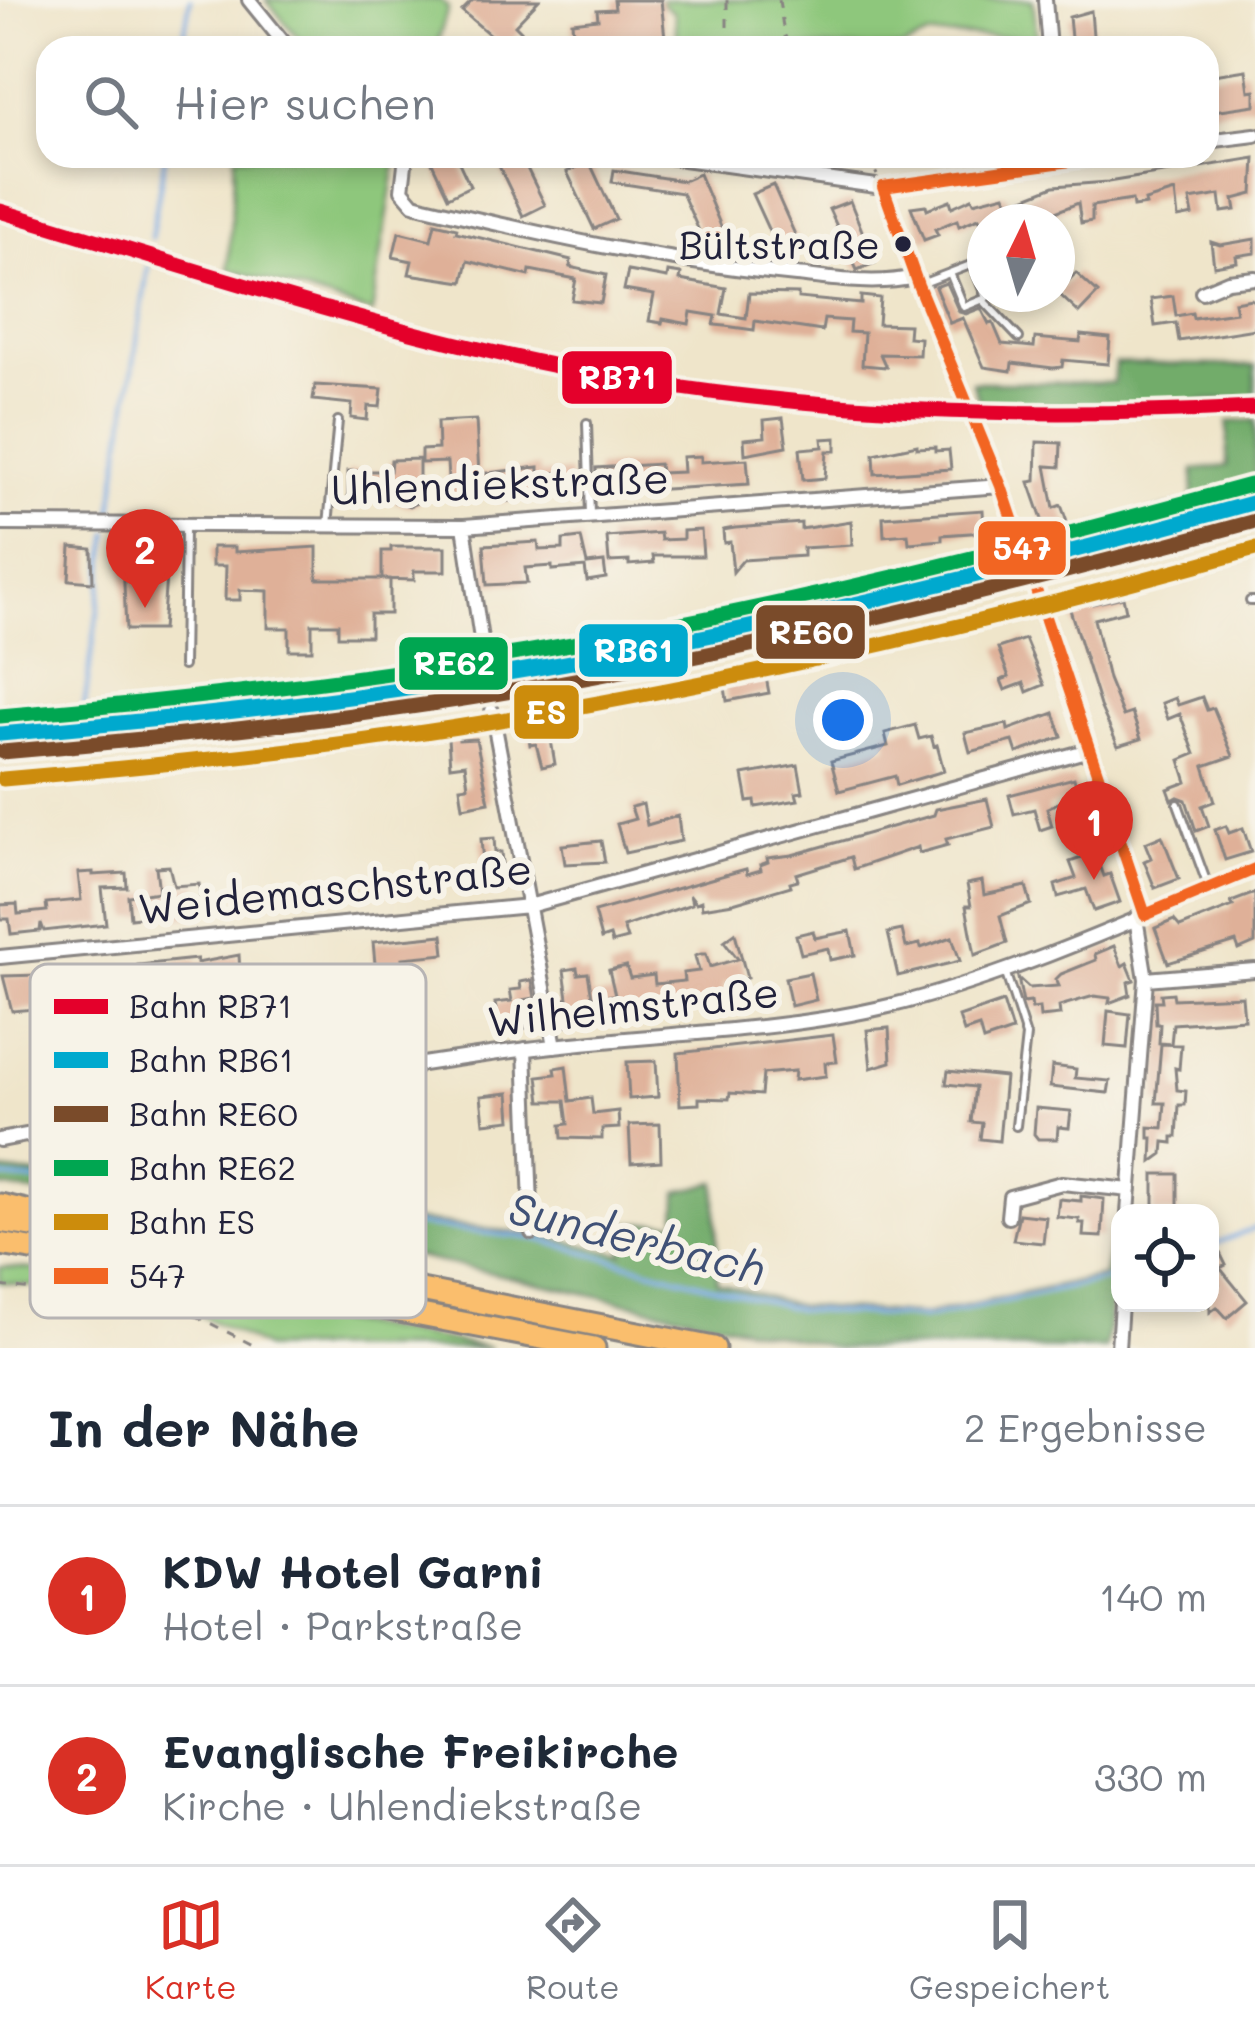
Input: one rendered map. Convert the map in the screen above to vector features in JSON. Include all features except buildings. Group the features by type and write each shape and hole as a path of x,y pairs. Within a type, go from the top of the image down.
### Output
{"highway":[{"path":"0,1205 30,1212"},
{"path":"0,1221 30,1225"},
{"path":"0,1244 30,1249"},
{"path":"426,1290 714,1348"},
{"path":"426,1316 594,1348"}],"street":[{"path":"249,0 278,36"},
{"path":"1045,0 1048,36"},
{"path":"1219,140 1255,135"},
{"path":"405,168 402,190 414,204 513,228 738,269 887,284 916,281"},
{"path":"748,168 883,187 1004,168"},
{"path":"883,187 916,281 1001,486 1140,916 1146,979 1129,1204"},
{"path":"1202,292 1228,281 1255,278"},
{"name":"Uhlendiekstraße","path":"0,524 464,526 1001,486"},
{"path":"464,526 484,659"},
{"path":"492,711 555,1046"},
{"name":"Weidemaschstraße","path":"0,957 529,906 1089,750"},
{"name":"Wilhelmstraße","path":"426,1065 525,1049 818,1019 887,1006 1004,969 1255,869"},
{"path":"1146,979 1255,970"},
{"path":"525,1049 532,1233"},
{"name":"Wilhelmstraße","path":"0,1140 30,1134"},
{"path":"1009,1216 1010,1197 1062,1184 1130,1190"},
{"path":"1118,1348 1120,1312"}],"lane":[{"path":"916,281 967,266"},
{"path":"950,273 967,306"},
{"path":"995,312 1019,338"},
{"path":"328,525 338,421"},
{"path":"587,423 590,516"},
{"path":"183,666 185,524"},
{"path":"1178,804 1209,889"},
{"path":"1004,969 1026,1036 1016,1126"}],"path":[{"path":"727,0 728,36"},
{"path":"779,0 785,36"},
{"path":"0,1286 30,1290"},
{"path":"200,1318 259,1348"}],"green space":[{"path":"266,0 440,0 448,8 440,36 297,36"},
{"path":"657,0 1033,0 1037,36 677,36 674,13"},
{"path":"234,168 395,168 372,313 228,269"},
{"path":"1115,363 1255,366 1255,398 1114,406 981,405 972,382 1113,383"},
{"path":"1255,420 1255,497 1099,542 1097,526 1192,502 1194,470 1227,466 1228,422"},
{"path":"0,1171 30,1175 30,1192 0,1187"},
{"path":"716,1182 717,1282 798,1306 925,1315 1104,1276 1111,1236 1106,1348 838,1348 426,1259 426,1222 544,1236 623,1254 623,1223 677,1222 678,1192"},
{"path":"0,1267 30,1269 30,1286 0,1282"},
{"path":"206,1318 317,1318 491,1348 265,1348"}],"waterway":[{"name":"Sunderbach","path":"184,36 190,0"},
{"name":"Sunderbach","path":"151,238 163,168"},
{"name":"Sunderbach","path":"111,520 148,266"},
{"name":"Sunderbach","path":"0,724 83,715 109,533"},
{"name":"Sunderbach","path":"0,1177 30,1180"},
{"name":"Sunderbach","path":"426,1226 537,1239 799,1310 926,1318 1111,1279"},
{"name":"Sunderbach","path":"1219,1242 1255,1228"}],"rail line":[{"name":"RB71","path":"0,211 403,330 649,383 876,408 1103,413 1255,408"},
{"name":"RE62","path":"0,716 317,683 631,633 942,565 1250,485"},
{"name":"RB61","path":"0,734 418,687 673,643 868,601 1255,502"},
{"name":"RE60","path":"2,752 302,721 580,679 871,619 1255,521"},
{"name":"ES","path":"3,779 303,748 580,706 871,647 1255,549"}],"transit line":[{"name":"547","path":"883,187 1020,168"},
{"name":"547","path":"883,187 1001,486 1145,915"},
{"name":"547","path":"1145,915 1255,869"}],"place":[{"name":"Bültstraße","path":"903,244"},
{"name":"Evanglische Freikirche","path":"145,608"},
{"name":"KDW Hotel Garni","path":"1094,880"}]}
